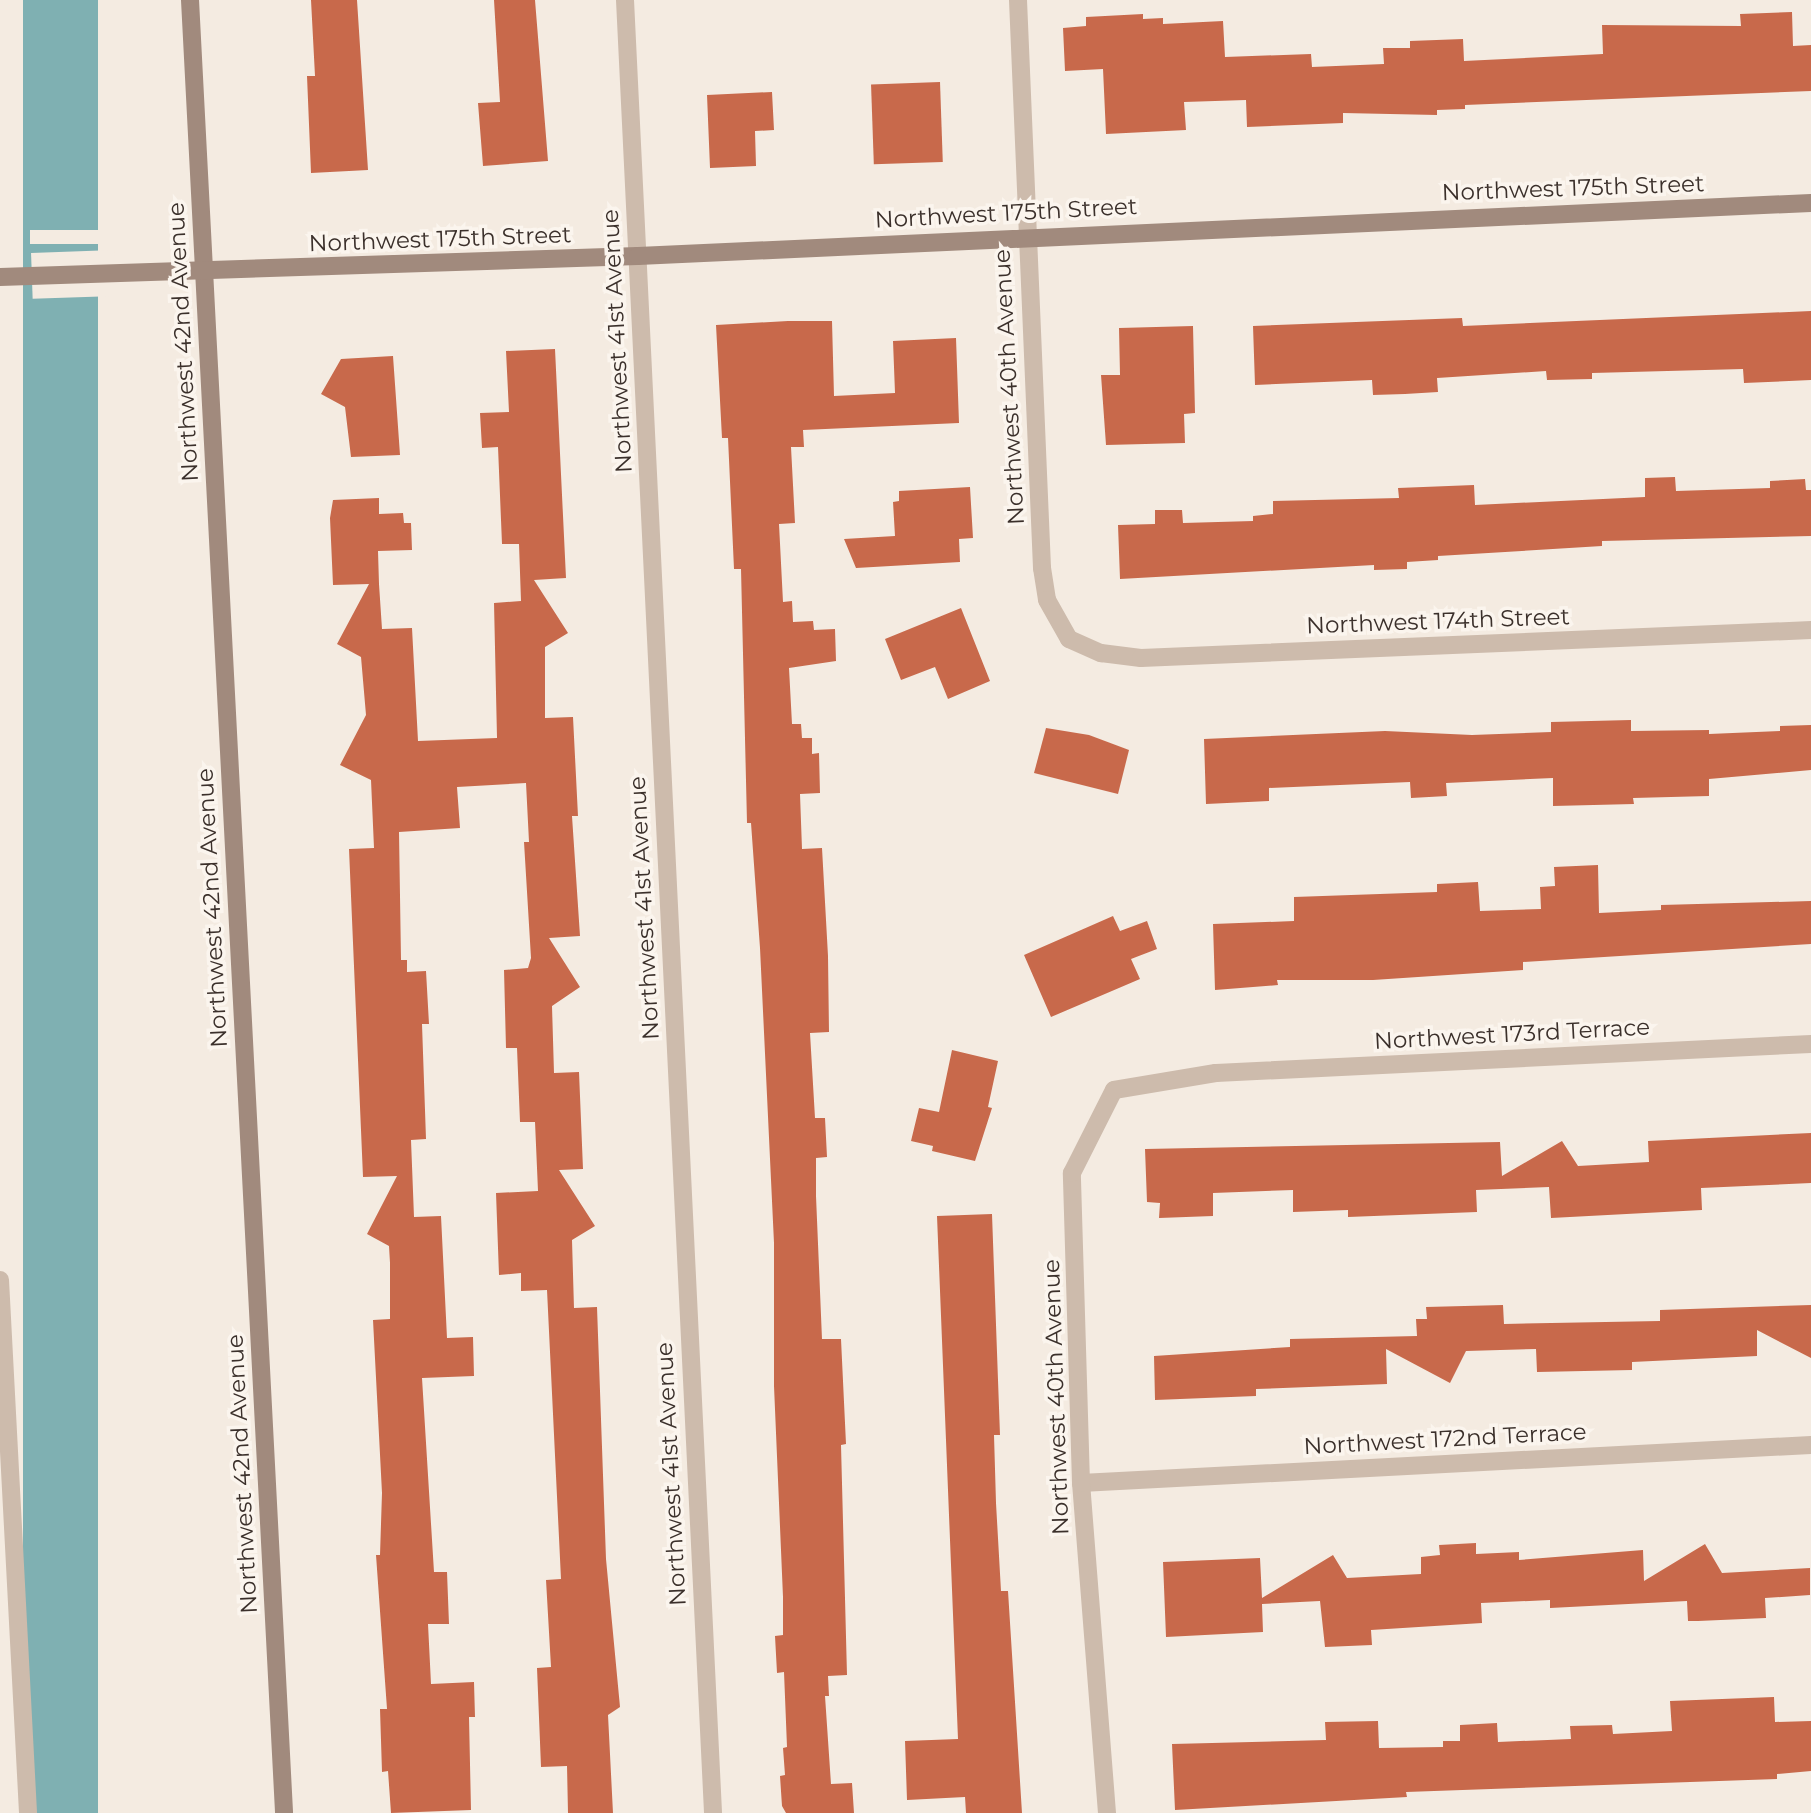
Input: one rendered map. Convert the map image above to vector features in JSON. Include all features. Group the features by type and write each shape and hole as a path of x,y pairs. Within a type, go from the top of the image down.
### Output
{"street":[{"name":"Northwest 42nd Avenue","path":"190,0 284,1813"},
{"name":"Northwest 41st Avenue","path":"625,0 713,1813"},
{"name":"Northwest 40th Avenue","path":"1018,0 1042,568 1047,600 1069,639"},
{"name":"Northwest 175th Street","path":"0,277 638,256 1026,236 1811,203"},
{"name":"Northwest 174th Street","path":"1069,639 1101,653 1141,658 1811,630"},
{"name":"Northwest 173rd Terrace","path":"1216,1073 1811,1044"},
{"name":"Northwest 40th Avenue","path":"1107,1813 1081,1483 1072,1173 1114,1090 1216,1073"},
{"path":"0,1280 28,1813"},
{"name":"Northwest 172nd Terrace","path":"1081,1483 1811,1444"}],"water":[{"path":"23,0 98,0 98,1813 23,1813"}],"pier":[{"path":"30,230 113,230 113,244 30,244"},
{"path":"114,250 116,296 33,299 31,253"}],"building":[{"path":"311,0 357,0 368,170 311,173 307,76 315,76"},
{"path":"494,0 535,0 548,161 483,166 478,103 500,102"},
{"path":"1792,12 1793,46 1811,45 1811,91 1465,105 1465,109 1437,110 1437,115 1343,113 1343,123 1247,127 1246,100 1184,102 1186,130 1106,134 1103,69 1065,71 1063,28 1086,26 1086,17 1143,14 1143,19 1163,18 1163,24 1223,21 1225,57 1311,54 1312,67 1384,64 1383,48 1410,48 1410,41 1463,39 1464,61 1603,54 1602,25 1741,26 1740,14"},
{"path":"940,82 943,162 874,164 871,84"},
{"path":"772,92 774,130 755,131 756,166 710,168 707,95"},
{"path":"1811,311 1811,380 1744,383 1743,369 1592,373 1592,379 1547,380 1546,371 1437,378 1438,392 1405,394 1373,395 1372,380 1255,385 1253,326 1462,318 1463,326"},
{"path":"832,321 834,396 895,393 893,341 956,338 959,423 803,430 804,447 791,447 795,523 779,524 783,602 792,601 793,622 813,621 814,630 835,629 836,661 789,668 792,724 801,724 802,738 812,738 812,754 819,753 820,793 800,794 802,849 822,848 829,1032 810,1033 815,1118 825,1118 827,1157 816,1158 816,1196 822,1339 841,1339 846,1444 841,1445 847,1675 828,1676 829,1696 825,1696 831,1784 852,1783 854,1813 786,1813 782,1806 780,1776 785,1775 783,1748 787,1747 784,1672 777,1673 775,1636 783,1635 783,1597 774,1386 774,1243 760,948 751,823 747,823 741,569 734,569 728,438 722,438 716,325"},
{"path":"1193,326 1195,413 1184,414 1185,443 1106,445 1101,375 1120,375 1119,328"},
{"path":"555,349 566,578 534,580 568,633 545,647 545,718 573,717 578,816 572,816 580,936 549,938 580,987 552,1006 554,1073 579,1072 583,1169 559,1170 595,1226 572,1240 574,1308 597,1307 606,1559 620,1707 608,1715 613,1813 568,1813 567,1766 541,1767 537,1668 551,1667 546,1580 561,1579 547,1290 521,1291 521,1273 499,1275 496,1193 538,1191 535,1122 520,1122 517,1048 506,1048 504,970 528,968 531,958 524,842 529,842 526,783 457,787 460,828 399,832 401,960 407,960 407,972 426,971 429,1024 422,1024 426,1139 411,1140 414,1217 441,1216 447,1338 473,1337 474,1376 422,1378 434,1572 447,1572 449,1624 428,1624 431,1684 474,1682 475,1717 469,1717 471,1810 391,1813 388,1771 382,1772 380,1709 387,1709 376,1555 380,1555 382,1493 373,1320 390,1319 390,1263 389,1246 367,1234 397,1176 363,1177 349,849 374,848 371,780 340,765 366,715 361,657 337,644 369,584 333,585 330,518 333,500 379,498 379,514 403,513 404,523 411,523 412,550 378,551 379,584 382,629 412,628 418,741 497,738 494,603 521,601 519,544 502,544 498,447 482,448 480,413 509,412 506,351"},
{"path":"393,356 400,455 351,457 345,407 321,394 341,359"},
{"path":"1675,477 1676,491 1770,488 1770,481 1805,479 1806,490 1811,490 1811,536 1602,541 1602,546 1438,556 1438,560 1407,562 1407,569 1374,570 1374,565 1120,579 1118,525 1155,524 1155,510 1182,510 1183,523 1253,521 1253,516 1273,514 1273,501 1399,498 1398,488 1474,485 1475,505 1645,497 1645,478"},
{"path":"970,487 973,538 959,539 960,562 856,568 844,539 895,536 893,502 899,501 899,491"},
{"path":"961,608 990,681 948,699 935,667 901,680 885,639"},
{"path":"1631,720 1631,731 1709,730 1709,734 1780,731 1780,726 1811,725 1811,770 1709,779 1709,796 1633,798 1634,804 1553,806 1553,778 1446,783 1447,796 1411,798 1410,782 1269,788 1269,801 1206,804 1204,739 1385,731 1472,735 1551,732 1551,722"},
{"path":"1046,728 1089,735 1129,750 1118,794 1034,773"},
{"path":"1598,865 1599,913 1661,910 1661,905 1811,901 1811,944 1523,962 1523,970 1373,980 1277,980 1278,985 1215,990 1213,924 1294,921 1294,897 1437,892 1437,884 1478,882 1480,911 1541,909 1540,887 1555,886 1554,867"},
{"path":"1113,916 1120,931 1147,921 1157,949 1131,959 1140,979 1051,1017 1024,955"},
{"path":"952,1050 998,1061 988,1107 992,1108 975,1161 932,1151 933,1146 911,1141 919,1108 939,1112"},
{"path":"1811,1133 1811,1183 1701,1188 1702,1210 1551,1218 1549,1187 1476,1190 1477,1212 1348,1217 1348,1210 1293,1212 1293,1190 1213,1193 1213,1216 1159,1218 1160,1203 1147,1202 1145,1149 1500,1142 1502,1176 1562,1141 1578,1166 1649,1162 1648,1141"},
{"path":"992,1214 1000,1435 994,1435 996,1503 1001,1591 1008,1591 1022,1813 966,1813 965,1797 907,1800 905,1741 958,1739 937,1216"},
{"path":"1503,1305 1504,1324 1660,1321 1660,1310 1811,1305 1811,1358 1757,1330 1757,1356 1632,1362 1632,1370 1537,1372 1536,1349 1466,1351 1450,1383 1386,1349 1387,1384 1256,1389 1256,1396 1155,1400 1154,1356 1290,1347 1290,1339 1417,1336 1416,1319 1427,1319 1426,1307"},
{"path":"1476,1543 1476,1554 1519,1552 1519,1560 1643,1550 1644,1581 1705,1544 1722,1573 1810,1568 1810,1595 1765,1598 1766,1618 1698,1621 1688,1621 1687,1601 1550,1608 1550,1600 1481,1603 1482,1623 1371,1630 1372,1645 1325,1647 1320,1601 1262,1604 1263,1632 1166,1637 1163,1562 1260,1558 1262,1598 1333,1555 1347,1578 1421,1574 1421,1557 1440,1555 1439,1545"},
{"path":"1774,1697 1775,1722 1811,1721 1811,1771 1777,1774 1777,1779 1406,1792 1407,1797 1175,1810 1172,1744 1326,1740 1325,1722 1378,1721 1379,1748 1443,1747 1443,1741 1460,1741 1460,1725 1497,1723 1498,1742 1571,1739 1570,1726 1612,1725 1613,1734 1672,1731 1670,1701"}]}
